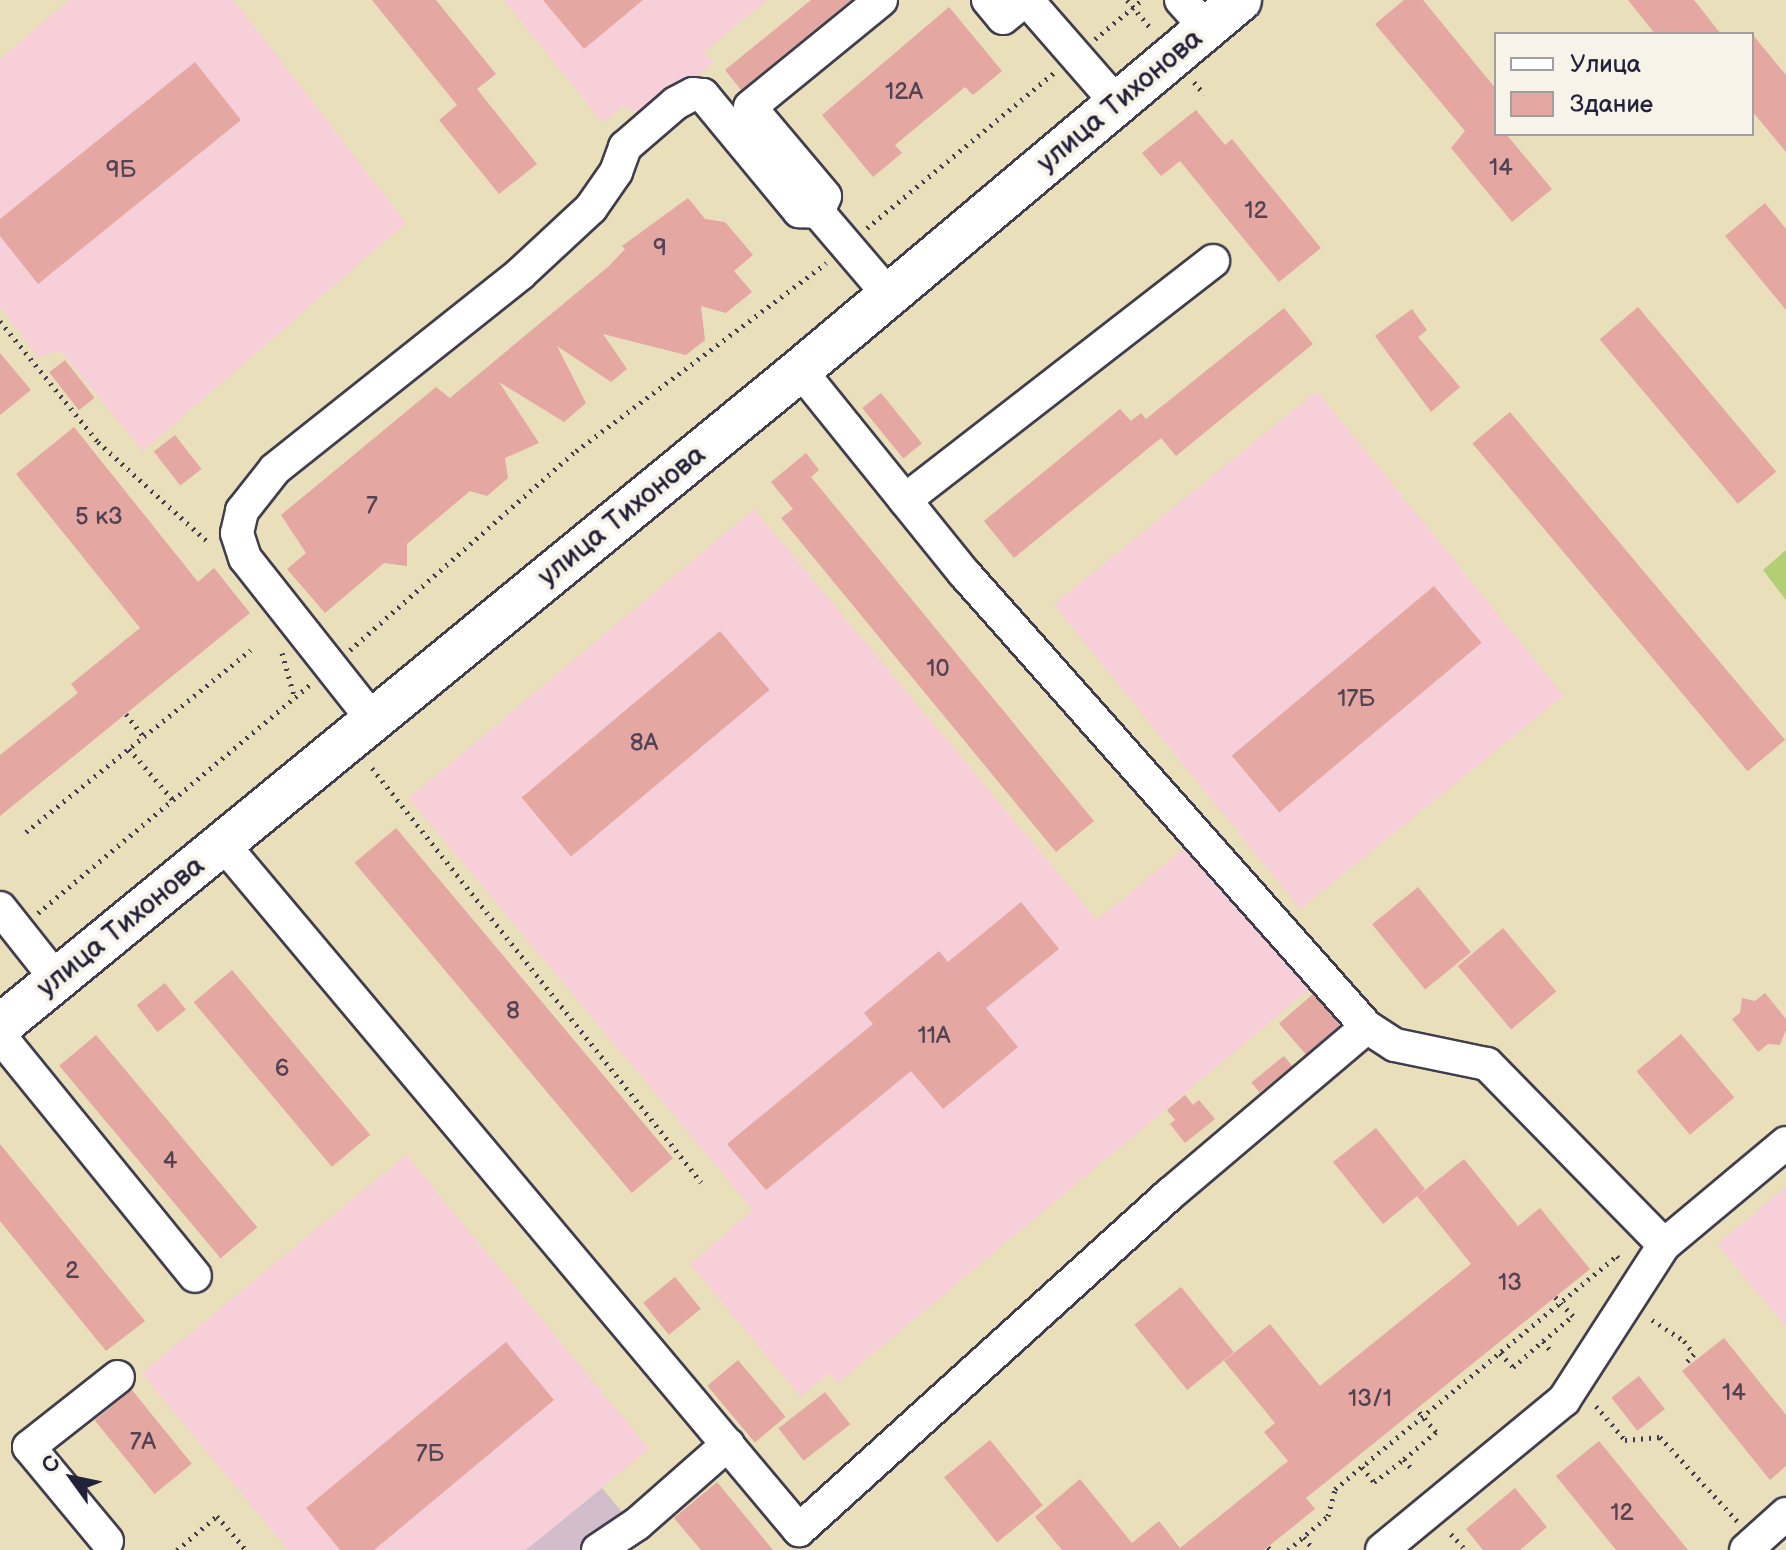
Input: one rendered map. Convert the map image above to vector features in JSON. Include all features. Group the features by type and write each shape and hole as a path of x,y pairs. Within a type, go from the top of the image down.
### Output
{"main road":[{"name":"улица Тихонова","path":"0,1026 800,370 1117,103 1194,14 1240,0"}],"street":[{"path":"818,212 825,196 750,107 881,0"},
{"path":"988,0 1003,18 1026,0 1117,103"},
{"path":"373,720 245,558 237,533 254,490 275,469 520,274 591,208 616,172 625,147 693,94 703,95 723,115 799,211 818,212 889,295"},
{"path":"905,500 1213,261"},
{"path":"800,370 905,500 1367,1027 1395,1045 1487,1064 1664,1245"},
{"path":"223,844 799,1530 1170,1194 1367,1027"},
{"path":"8,919 57,980"},
{"path":"0,1036 195,1276"},
{"path":"1382,1550 1564,1400 1664,1245 1786,1143"},
{"path":"106,1547 29,1447 118,1377"},
{"path":"598,1550 634,1526 728,1444"},
{"path":"1755,1547 1786,1514"}],"path":[{"path":"8,919 173,800 295,699 576,451 778,303 1142,0"},
{"path":"0,321 98,442 185,517 216,551"},
{"path":"277,639 295,699"},
{"path":"26,832 251,650"},
{"path":"126,714 144,737"},
{"path":"129,749 173,800"},
{"path":"372,768 701,1182"},
{"path":"1288,1550 1328,1516 1335,1489 1617,1256 1623,1264"},
{"path":"1500,1353 1513,1367 1573,1316 1555,1297"},
{"path":"1652,1320 1684,1341 1694,1354 1686,1363"},
{"path":"1543,1341 1552,1352"},
{"path":"1486,1353 1492,1360"},
{"path":"1596,1406 1625,1440 1660,1437 1755,1547"},
{"path":"1362,1467 1374,1482 1436,1432 1417,1409"},
{"path":"1404,1459 1411,1468"},
{"path":"1348,1465 1355,1473"},
{"path":"177,1550 217,1516 246,1550"},
{"path":"1451,1534 1466,1550"},
{"path":"1304,1537 1313,1549"}],"shaded area":[{"path":"69,0 234,0 406,223 143,451 61,351 38,357 0,307 0,59"},
{"path":"504,0 767,0 704,52 714,63 655,107 636,111 623,106 603,123"},
{"path":"1317,391 1564,696 1300,909 1054,604"},
{"path":"754,509 1097,920 1192,842 1312,987 838,1383 829,1373 801,1397 690,1264 753,1210 409,798"},
{"path":"406,1155 649,1449 526,1550 288,1550 142,1373"},
{"path":"1786,1187 1786,1327 1717,1244"},
{"path":"602,1488 637,1530 612,1550 526,1550"}],"green space":[{"path":"1786,550 1786,600 1763,570"}],"building":[{"path":"372,0 436,0 496,74 477,89 537,164 499,194 439,120 457,105"},
{"path":"543,0 643,0 584,49"},
{"path":"811,0 851,0 741,90 725,70"},
{"path":"1404,0 1423,0 1494,87 1494,136 1508,136 1552,189 1512,222 1451,148 1465,131 1375,24"},
{"path":"1628,0 1694,0 1719,32 1653,32"},
{"path":"949,7 1002,71 973,95 965,87 895,145 902,153 873,177 822,115"},
{"path":"1754,36 1786,75 1786,152 1754,113"},
{"path":"195,62 241,120 38,284 0,236 0,219"},
{"path":"1196,110 1225,145 1232,139 1321,248 1279,282 1180,161 1161,176 1142,153"},
{"path":"688,198 705,219 725,222 753,255 734,271 752,292 726,313 701,306 705,340 686,355 603,334 627,369 611,382 557,346 586,403 564,422 499,382 539,443 505,458 508,478 487,496 470,491 407,544 407,566 384,563 325,613 287,569 306,553 281,515 436,387 450,398 609,266 625,249 622,246"},
{"path":"1765,203 1786,229 1786,310 1725,236"},
{"path":"1638,307 1776,472 1738,504 1600,339"},
{"path":"1284,308 1313,344 1176,456 1161,438 1014,558 984,521 1120,409 1131,421 1141,413 1146,419"},
{"path":"1412,309 1427,330 1418,337 1460,387 1431,412 1375,336"},
{"path":"0,353 31,390 0,415"},
{"path":"65,360 95,398 79,410 49,372"},
{"path":"881,393 922,444 903,459 862,408"},
{"path":"1510,412 1785,740 1748,771 1472,443"},
{"path":"74,427 198,582 214,568 250,613 0,816 0,755 78,693 71,684 140,628 16,474"},
{"path":"175,435 201,469 180,486 154,452"},
{"path":"806,453 819,470 811,477 1094,821 1056,852 781,518 793,509 771,482"},
{"path":"1434,586 1482,643 1279,812 1232,756"},
{"path":"720,631 769,690 571,856 522,797"},
{"path":"396,828 673,1158 632,1193 355,863"},
{"path":"1418,887 1471,952 1425,989 1372,924"},
{"path":"1021,902 1059,949 986,1008 1018,1047 943,1109 911,1071 766,1190 727,1144 873,1024 864,1013 939,951 948,962"},
{"path":"1503,928 1556,992 1511,1030 1458,966"},
{"path":"232,970 370,1135 332,1167 194,1002"},
{"path":"165,983 186,1010 158,1032 137,1005"},
{"path":"1765,993 1786,1019 1786,1030 1780,1045 1768,1044 1758,1052 1732,1019 1740,1013 1742,998 1755,1001"},
{"path":"1313,994 1340,1025 1306,1054 1279,1024"},
{"path":"1681,1034 1734,1098 1690,1135 1637,1071"},
{"path":"96,1035 257,1227 221,1258 59,1066"},
{"path":"1284,1056 1292,1066 1260,1093 1251,1082"},
{"path":"1185,1095 1193,1105 1199,1100 1215,1119 1185,1143 1170,1124 1175,1120 1167,1110"},
{"path":"1376,1128 1425,1189 1419,1195 1464,1159 1518,1226 1540,1208 1590,1269 1306,1498 1315,1509 1264,1550 1062,1550 1035,1517 1080,1479 1132,1543 1159,1521 1180,1548 1288,1461 1264,1432 1275,1423 1224,1361 1270,1324 1320,1386 1471,1264 1417,1196 1383,1224 1333,1162"},
{"path":"0,1144 145,1321 106,1351 0,1221"},
{"path":"675,1277 701,1309 669,1335 643,1303"},
{"path":"1181,1287 1234,1352 1187,1390 1134,1325"},
{"path":"1724,1338 1786,1415 1786,1466 1770,1480 1682,1371"},
{"path":"506,1342 554,1400 374,1550 340,1550 306,1508"},
{"path":"738,1360 786,1417 755,1442 707,1386"},
{"path":"1639,1376 1665,1409 1637,1431 1611,1398"},
{"path":"132,1390 192,1464 154,1494 95,1420"},
{"path":"825,1392 850,1424 804,1461 779,1428"},
{"path":"990,1440 1043,1505 997,1542 944,1477"},
{"path":"1599,1441 1688,1550 1616,1550 1556,1476"},
{"path":"717,1482 773,1550 701,1550 674,1518"},
{"path":"1515,1488 1547,1527 1520,1550 1483,1550 1466,1529"}]}
